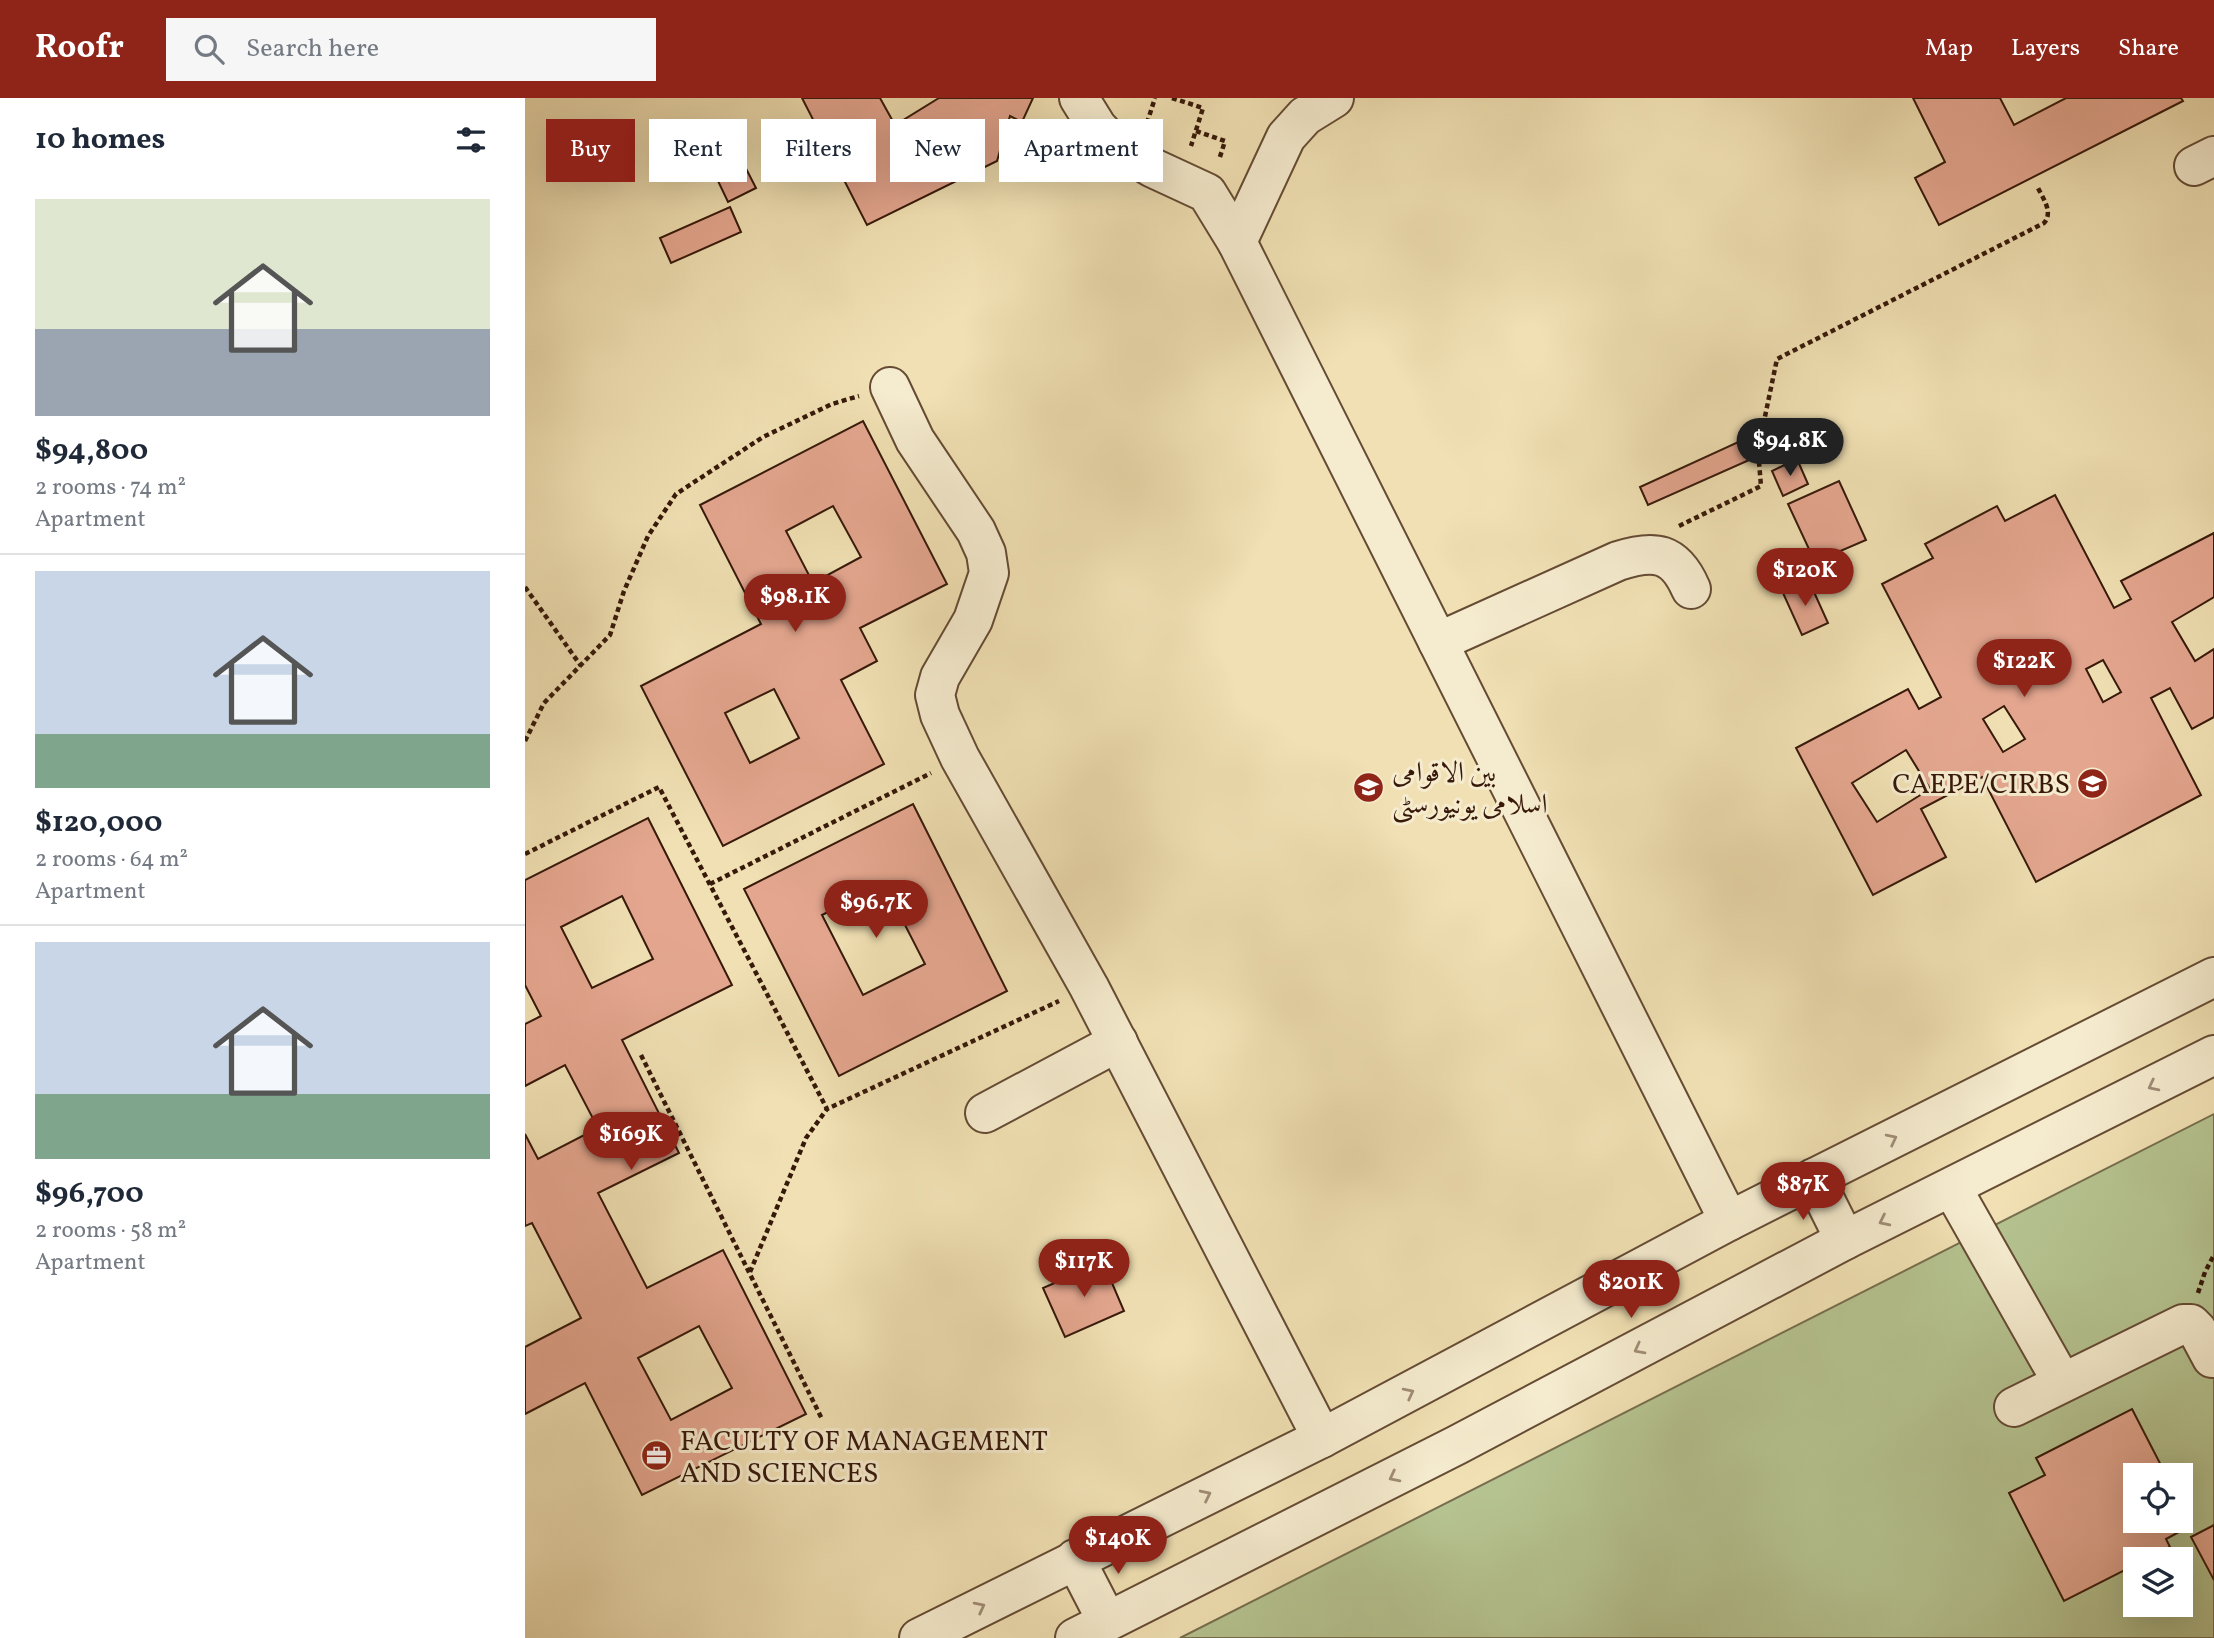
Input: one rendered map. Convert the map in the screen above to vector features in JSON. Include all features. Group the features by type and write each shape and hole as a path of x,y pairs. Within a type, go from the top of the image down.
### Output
{"street":[{"path":"1079,98 1097,127 1112,143 1153,167 1207,193 1237,242 1729,1221"},
{"path":"1237,242 1286,137 1305,116 1334,98"},
{"path":"890,387 915,440 976,531 986,553 989,573 973,620 940,677 935,695 940,715 960,758 1089,987 1322,1438"},
{"path":"1438,642 1639,554 1657,554 1676,563 1685,574 1691,589"},
{"path":"919,1638 1322,1438 1729,1221 2214,977"},
{"path":"985,1113 1118,1042"},
{"path":"1075,1559 1091,1629 1457,1445 1845,1240 2214,1055"},
{"path":"1814,1178 1845,1240"},
{"path":"1952,1188 2062,1381"},
{"path":"2014,1407 2062,1381 2183,1324 2191,1324 2197,1330 2212,1358"}],"path":[{"path":"1148,119 1155,98"},
{"path":"1172,98 1203,108 1188,155"},
{"path":"1639,554 1649,541 1761,486 1758,450 1777,359 2045,223 2049,212 2037,186"},
{"path":"525,741 544,703 610,635 624,591 648,536 676,494 763,437 832,404 890,387"},
{"path":"525,587 581,666"},
{"path":"710,884 960,758"},
{"path":"525,854 659,787 827,1109"},
{"path":"750,1273 806,1138 827,1109 1089,987"},
{"path":"641,1055 822,1419"}],"green space":[{"path":"2214,1114 2214,1638 1180,1638"}],"building":[{"path":"802,98 880,98 892,119 890,182 954,182 867,225 845,182 876,182 876,119 813,119"},
{"path":"939,98 1033,98 1023,119 1010,116 1009,119 999,119 997,161 985,167 985,119 905,119"},
{"path":"1913,98 2000,98 2014,125 2066,98 2181,98 2183,101 1939,225 1915,178 1945,162"},
{"path":"747,170 756,188 728,202 718,182 747,182"},
{"path":"730,207 741,232 671,263 660,238"},
{"path":"863,421 947,584 860,628 877,661 841,680 884,764 723,846 641,686 761,624 700,505","holes":["833,506 861,557 813,583 786,531","774,689 799,738 750,763 725,713"]},
{"path":"1747,438 1756,457 1648,505 1640,487"},
{"path":"1797,459 1808,484 1783,496 1772,471"},
{"path":"1839,481 1866,540 1815,562 1788,504"},
{"path":"2055,495 2114,608 2131,599 2121,581 2214,533 2214,597 2172,622 2195,661 2214,649 2214,717 2192,729 2170,688 2151,698 2201,795 2036,882 1982,777 1921,809 1946,857 1873,895 1796,748 1908,689 1919,709 1941,697 1882,584 1933,558 1925,544 1997,506 2005,521","holes":["2103,660 2121,692 2103,702 2086,669","2004,706 2025,739 2003,752 1983,719","1906,750 1930,789 1877,822 1852,783"]},
{"path":"1809,581 1828,623 1802,635 1783,593"},
{"path":"913,804 1007,991 839,1076 744,889","holes":["884,884 925,964 863,995 822,915"]},
{"path":"648,818 732,985 622,1040 679,1153 598,1193 647,1288 723,1250 806,1414 642,1495 585,1383 525,1414 525,1347 581,1318 532,1223 525,1226 525,1134 538,1159 598,1128 565,1065 525,1086 525,1024 541,1016 525,985 525,880","holes":["622,896 653,959 592,988 561,927","699,1326 732,1388 671,1420 638,1358"]},
{"path":"1103,1262 1124,1311 1065,1337 1043,1288"},
{"path":"2132,1409 2160,1463 2123,1463 2123,1533 2177,1533 2166,1539 2170,1547 2123,1547 2123,1571 2064,1601 2009,1493 2045,1475 2036,1458"},
{"path":"2214,1525 2214,1580 2191,1537"}],"place":[{"name":"CAEPE/CIRBS","path":"2093,783"},
{"name":"بین الاقوامی اسلامی یونیورسٹی","path":"1369,787"},
{"name":"FACULTY OF MANAGEMENT AND SCIENCES","path":"657,1456"}]}
